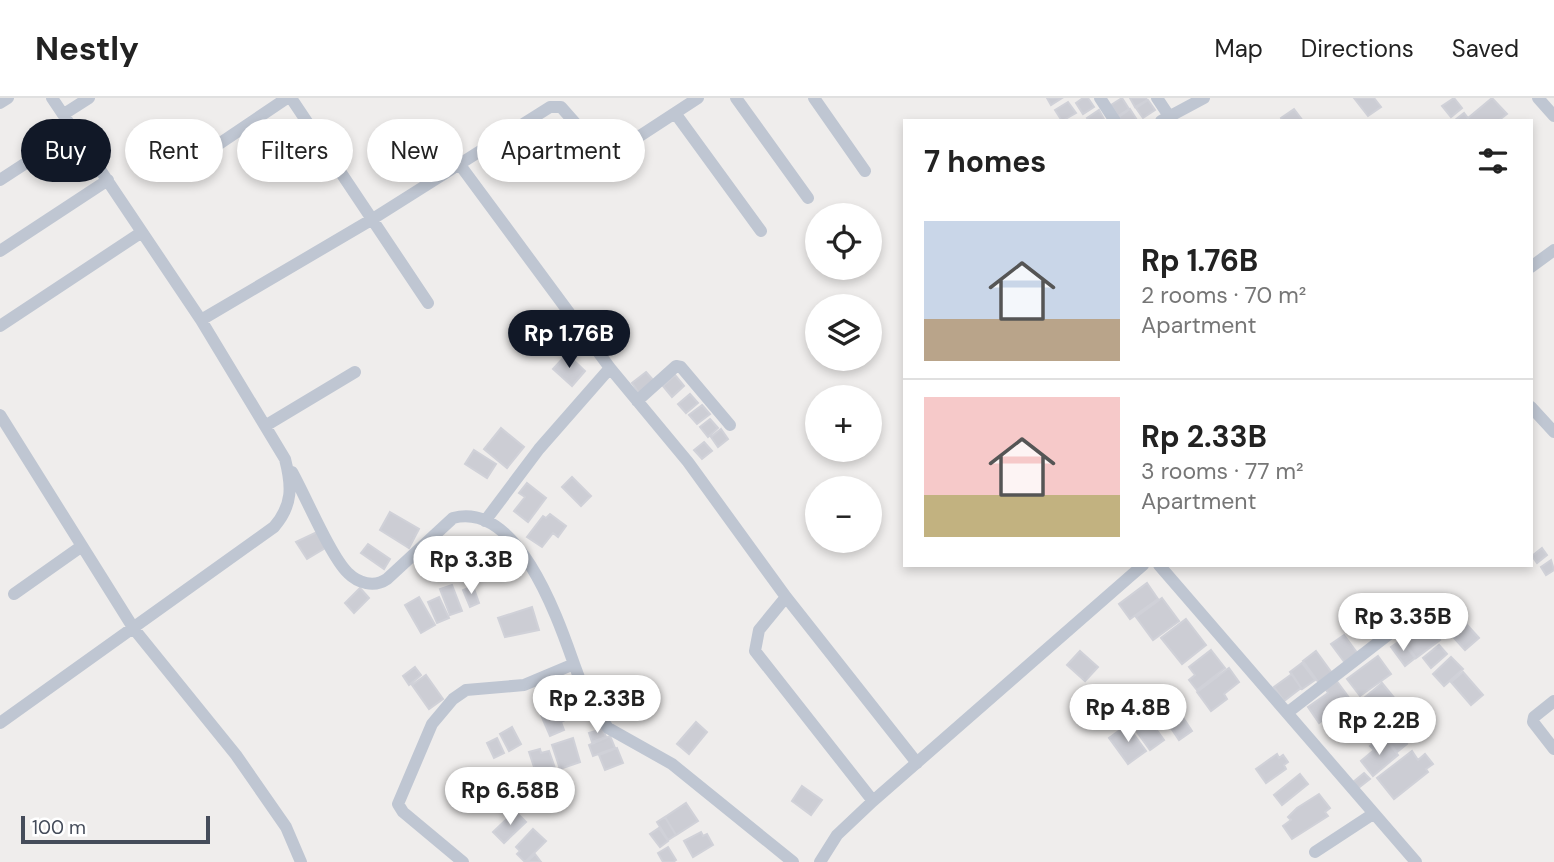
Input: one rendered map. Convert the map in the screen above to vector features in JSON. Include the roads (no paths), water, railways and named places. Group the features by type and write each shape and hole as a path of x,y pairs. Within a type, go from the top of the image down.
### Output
{"street":[{"path":"0,103 8,98"},
{"path":"52,98 67,119"},
{"path":"64,114 89,98"},
{"path":"223,141 289,98 428,303"},
{"path":"463,163 535,114 550,107 561,107 606,158 698,98"},
{"path":"736,98 808,198"},
{"path":"814,98 866,172"},
{"path":"1100,98 1114,119"},
{"path":"1157,98 1165,118 1204,98"},
{"path":"1538,98 1554,116"},
{"path":"675,113 761,231"},
{"path":"0,180 21,166"},
{"path":"463,169 610,368 688,462 786,597 917,763"},
{"path":"0,251 105,182"},
{"path":"109,182 201,320 285,459 345,570 360,582 374,584 387,579 453,518 468,515 485,521 510,539 542,583 587,699 608,728 672,764 793,862"},
{"path":"201,320 433,182"},
{"path":"0,326 142,232"},
{"path":"1533,266 1554,250"},
{"path":"637,401 676,366 681,367 730,425"},
{"path":"485,521 539,449 610,368"},
{"path":"265,426 355,372"},
{"path":"1533,409 1554,432"},
{"path":"0,415 134,629 236,755 286,827 301,862"},
{"path":"0,723 274,527 288,506 292,483 285,459"},
{"path":"14,594 82,546"},
{"path":"820,862 837,835 873,801 1141,567"},
{"path":"1161,567 1416,862"},
{"path":"786,597 759,630 755,651 873,801"},
{"path":"1287,713 1415,614"},
{"path":"463,862 398,804 432,724 445,706 466,690 524,685 574,664"},
{"path":"1554,701 1533,719 1554,749"},
{"path":"1315,852 1373,814"}]}
